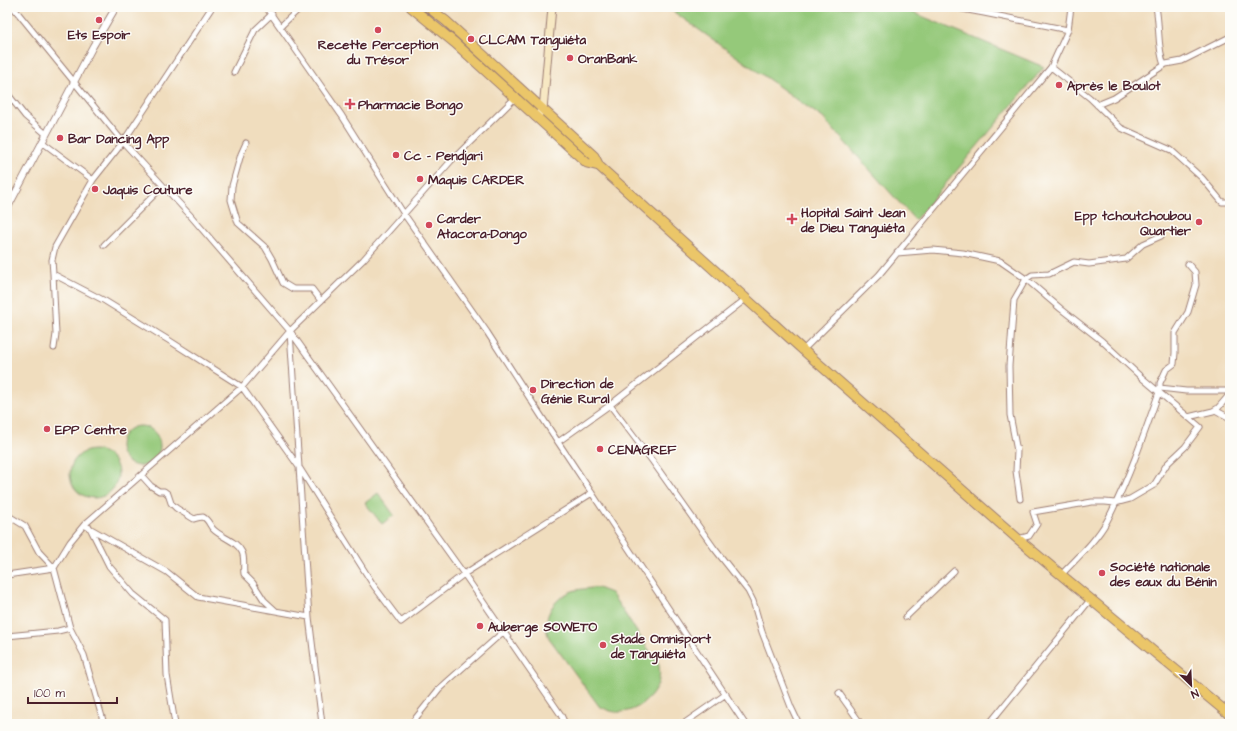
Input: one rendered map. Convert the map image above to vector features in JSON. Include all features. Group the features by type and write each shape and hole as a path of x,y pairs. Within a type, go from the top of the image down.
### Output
{"highway":[{"path":"411,7 455,43 587,163 599,166"},
{"path":"428,7 446,21 594,156 599,166 803,350 1018,539 1090,600 1230,714"}],"main road":[{"path":"536,117 543,110 552,7"}],"street":[{"path":"12,7 123,142 194,220 290,331 464,574 565,724"},
{"path":"7,209 93,46 116,7"},
{"path":"54,348 56,334 52,260 55,247 93,180 123,142 212,7"},
{"path":"266,7 342,116 404,214 487,332 745,724"},
{"path":"280,27 301,7"},
{"path":"952,7 1068,30"},
{"path":"983,7 984,13"},
{"path":"803,350 879,275 1051,67 1068,30 1071,7"},
{"path":"1156,7 1159,20 1160,55 1164,65"},
{"path":"234,72 255,30 272,14"},
{"path":"1097,105 1114,98 1164,65 1182,61 1230,37"},
{"path":"1051,67 1097,105 1121,128 1171,150 1202,178 1222,202 1230,202"},
{"path":"7,93 25,116 46,134"},
{"path":"7,575 54,568 70,542 84,524 242,386 290,331 363,260 451,161 514,98"},
{"path":"42,142 93,180"},
{"path":"246,143 241,154 232,186 231,200 238,223 265,248 283,283 293,289 312,289 321,301"},
{"path":"104,245 163,186"},
{"path":"7,193 12,199"},
{"path":"1020,499 1016,471 1017,451 1010,415 1009,366 1014,300 1026,279 1032,275 1048,274 1074,262 1089,264 1126,259 1143,244 1160,236"},
{"path":"897,253 933,250 963,253 1000,261 1026,279 1102,341 1200,427 1184,447 1167,464 1154,485 1130,499 1115,503 1092,502 1033,512 1037,524 1029,536 1018,539"},
{"path":"1061,575 1091,543 1106,522 1145,432 1160,382 1166,370 1174,364 1176,333 1188,312 1196,285 1195,272 1188,264"},
{"path":"53,274 105,301 242,386 299,467 374,586 401,622 464,574 592,493"},
{"path":"558,442 610,405 747,298"},
{"path":"290,331 309,617 322,724"},
{"path":"1158,390 1230,392"},
{"path":"1188,417 1215,410 1230,392"},
{"path":"610,405 653,462 714,548 748,591 753,601 762,632 799,724"},
{"path":"1215,410 1230,418"},
{"path":"141,475 150,486 168,494 171,503 176,508 194,519 202,517 205,518 215,531 236,543 243,554 244,574 253,583 264,600 276,611"},
{"path":"7,515 25,526 39,552 54,568 70,628 84,655 104,724"},
{"path":"84,524 167,572 183,587 198,597 309,617"},
{"path":"90,528 109,566 133,594 164,620 167,675 175,724"},
{"path":"906,617 954,571"},
{"path":"989,724 1090,600"},
{"path":"7,636 58,631 70,628"},
{"path":"412,723 439,689 503,632"},
{"path":"839,693 862,724"},
{"path":"683,724 726,694"}],"green space":[{"path":"667,7 900,7 1044,67 915,220 823,118"},
{"path":"144,426 151,429 157,435 160,446 159,454 151,463 144,466 136,466 129,463 121,454 120,442 123,435 132,427"},
{"path":"94,450 103,452 111,457 116,465 118,474 116,483 111,491 103,496 94,498 85,496 77,491 72,483 70,474 72,465 77,457 85,452"},
{"path":"378,493 394,515 382,524 365,503"},
{"path":"598,588 611,593 659,665 660,673 657,686 651,696 642,704 631,710 615,712 599,706 549,638 546,624 553,605 570,592"}],"place":[{"name":"Ets Espoir","path":"99,20"},
{"name":"Recette Perception du Trésor","path":"378,30"},
{"name":"CLCAM Tanguiéta","path":"471,39"},
{"name":"OranBank","path":"570,58"},
{"name":"Après le Boulot","path":"1059,85"},
{"name":"Pharmacie Bongo","path":"350,104"},
{"name":"Bar Dancing App","path":"60,138"},
{"name":"Cc - Pendjari","path":"396,155"},
{"name":"Maquis CARDER","path":"420,179"},
{"name":"Jaquis Couture","path":"95,189"},
{"name":"Hopital Saint Jean de Dieu Tanguiéta","path":"792,219"},
{"name":"Epp tchoutchoubou Quartier","path":"1199,222"},
{"name":"Carder Atacora-Dongo","path":"429,225"},
{"name":"Direction de Génie Rural","path":"533,390"},
{"name":"EPP Centre","path":"47,429"},
{"name":"CENAGREF","path":"600,449"},
{"name":"Société nationale des eaux du Bénin","path":"1102,573"},
{"name":"Auberge SOWETO","path":"480,626"},
{"name":"Stade Omnisport de Tanguiéta","path":"603,645"}]}
